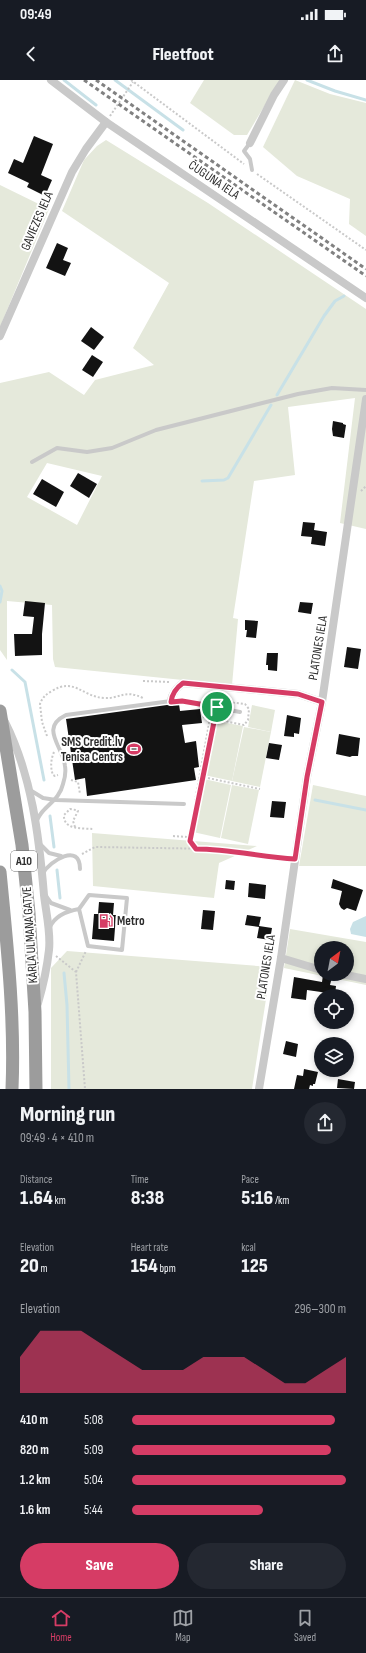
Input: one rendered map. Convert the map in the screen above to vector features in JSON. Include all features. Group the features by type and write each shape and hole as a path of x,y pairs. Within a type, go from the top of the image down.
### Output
{"highway":[{"name":"KĀRĻA ULMAŅA GATVE","path":"0,711 22,845 29,913 35,1012 36,1089"},
{"name":"KĀRĻA ULMAŅA GATVE","path":"0,872 5,920 11,1020 12,1089"}],"street":[{"name":"ČUGUNA IELA","path":"51,80 106,122 366,298"},
{"path":"250,143 274,95 284,80"},
{"name":"GAVIEZES IELA","path":"0,336 13,310 72,172 86,149 106,122"},
{"name":"PLATONES IELA","path":"259,1089 281,958 307,777 322,702 366,399"},
{"path":"171,702 172,696 177,688 183,683 298,694 322,702"},
{"path":"0,711 15,740 30,790 43,873 49,948 45,978 35,1012"},
{"path":"281,958 314,968"},
{"path":"354,976 366,979"}],"lane":[{"path":"250,143 244,151 250,159 252,170"},
{"path":"32,462 57,448 87,452 112,448 156,430 298,394 332,388 366,390"},
{"path":"36,823 42,812 56,800 63,786 65,765 53,734 57,719 66,715 182,701 240,712"},
{"path":"30,790 43,798 56,800 80,802 184,804"},
{"path":"39,843 49,853 61,856 68,855 76,858 80,863 80,869"},
{"path":"43,873 46,867 61,856"},
{"path":"44,893 51,903 70,910"},
{"path":"48,931 56,918 70,910 79,909 89,895 127,898 122,950 88,946 79,909"}],"path":[{"path":"106,122 133,82"},
{"path":"143,681 183,683"},
{"path":"196,849 190,841 217,707"},
{"path":"195,801 210,718"},
{"path":"199,780 203,777 260,789"},
{"path":"64,781 73,780 78,782 80,802"},
{"path":"75,827 73,821 78,811 70,809 64,814 65,822 70,826 75,827 93,829"},
{"path":"173,836 188,837 191,835"},
{"path":"76,858 94,847 220,849 266,857 295,859"},
{"path":"85,1089 76,972 88,946"},
{"path":"49,948 58,958 76,972"}],"shaded area":[{"path":"204,80 280,80 247,135 234,135 190,103"},
{"path":"295,80 330,94 366,103 366,236 349,224 350,199 297,176 263,147"},
{"path":"106,140 208,203 366,309 366,529 340,523 355,398 288,407 295,475 254,481 233,618 238,619 232,685 55,667 53,659 52,605 7,601 7,660 0,650 0,383 49,372 84,395 95,380 154,365 133,348 169,283 62,211 84,160 97,146","holes":["47,463 102,476 77,525 27,497"]},
{"path":"0,185 49,209 0,327"},
{"path":"252,705 275,710 271,732 248,727"},
{"path":"216,721 243,726 232,781 204,775"},
{"path":"244,727 271,732 260,787 232,781"},
{"path":"204,779 231,785 220,838 193,832"},
{"path":"232,785 259,790 248,844 221,838"},
{"path":"313,785 366,796 366,866 299,866"},
{"path":"92,833 257,846 219,863 214,898 93,886"},
{"path":"290,929 366,942 366,985 347,981 354,981 354,941 314,941 314,974 284,968"},
{"path":"67,951 271,967 252,1089 51,1089 51,968"}],"water":[{"path":"366,916 366,937 351,934 350,929 353,922"}],"building":[{"path":"34,136 53,144 41,175 52,180 45,196 27,187 29,183 8,173 14,159 23,163"},
{"path":"57,243 68,248 63,260 71,263 65,276 46,268"},
{"path":"91,327 104,337 94,350 81,341"},
{"path":"92,355 103,362 93,377 82,370"},
{"path":"333,421 346,425 344,438 333,436"},
{"path":"78,473 97,484 89,498 70,486"},
{"path":"42,479 64,492 56,507 33,494"},
{"path":"303,522 315,523 314,530 327,532 325,546 311,544 312,537 301,536"},
{"path":"25,601 45,603 42,634 42,655 15,656 14,634 32,634 34,617 23,616"},
{"path":"300,602 313,603 311,614 298,612"},
{"path":"245,620 258,621 256,638 246,637 247,630 245,630"},
{"path":"347,647 361,649 358,669 344,667"},
{"path":"267,653 278,653 277,671 268,670 268,665 266,665"},
{"name":"SMS Credit.lv Tenisa Centrs","path":"179,704 180,711 200,709 202,723 182,725 185,743 196,741 199,767 194,768 196,780 87,796 85,778 75,780 66,719 167,705 172,706"},
{"path":"287,715 301,718 299,734 294,733 294,737 284,736"},
{"path":"339,734 360,738 358,756 350,757 336,754"},
{"path":"269,743 282,745 279,760 266,758"},
{"path":"272,801 286,802 284,818 270,817"},
{"path":"333,879 363,890 356,911 347,908 344,910 341,908 339,904 342,891 331,888"},
{"path":"226,880 235,881 234,890 225,889"},
{"path":"249,883 266,885 265,899 248,897"},
{"path":"99,902 114,903 113,915 116,915 114,941 92,939 94,914 98,914"},
{"path":"203,910 215,911 213,930 201,929"},
{"path":"247,915 261,917 259,926 272,928 270,940 257,938 259,927 245,925"},
{"path":"294,977 322,982 331,981 330,985 336,986 336,989 314,989 314,991 307,990 306,1000 291,998"},
{"path":"286,1041 298,1044 296,1057 283,1054"},
{"path":"304,1069 314,1071 314,1077 317,1077 315,1084 313,1084 313,1086 310,1085 309,1089 294,1089 297,1075 303,1076"},
{"path":"338,1079 355,1082 354,1089 337,1088"}],"waterway":[{"path":"64,80 96,105"},
{"path":"115,80 183,130"},
{"path":"307,80 335,91 366,100"},
{"path":"277,395 324,316 335,301 344,296"},
{"path":"202,481 224,480 228,478 271,405"},
{"path":"0,586 2,591 0,602"},
{"path":"12,670 25,682 44,780"},
{"path":"315,800 366,810"},
{"path":"50,816 54,847"},
{"path":"57,870 60,898"},
{"path":"64,973 67,1005 69,1089"}],"railway":[{"path":"84,80 366,276"},
{"path":"96,80 366,269"}],"place":[{"name":"SMS Credit.lv Tenisa Centrs","path":"134,749"},
{"name":"Metro","path":"106,921"}],"route":[{"path":"183,683 298,694 322,702 307,777 295,859 266,857 220,849 196,849 190,841 217,707 182,701 171,702 172,696 177,688 183,683"}]}
